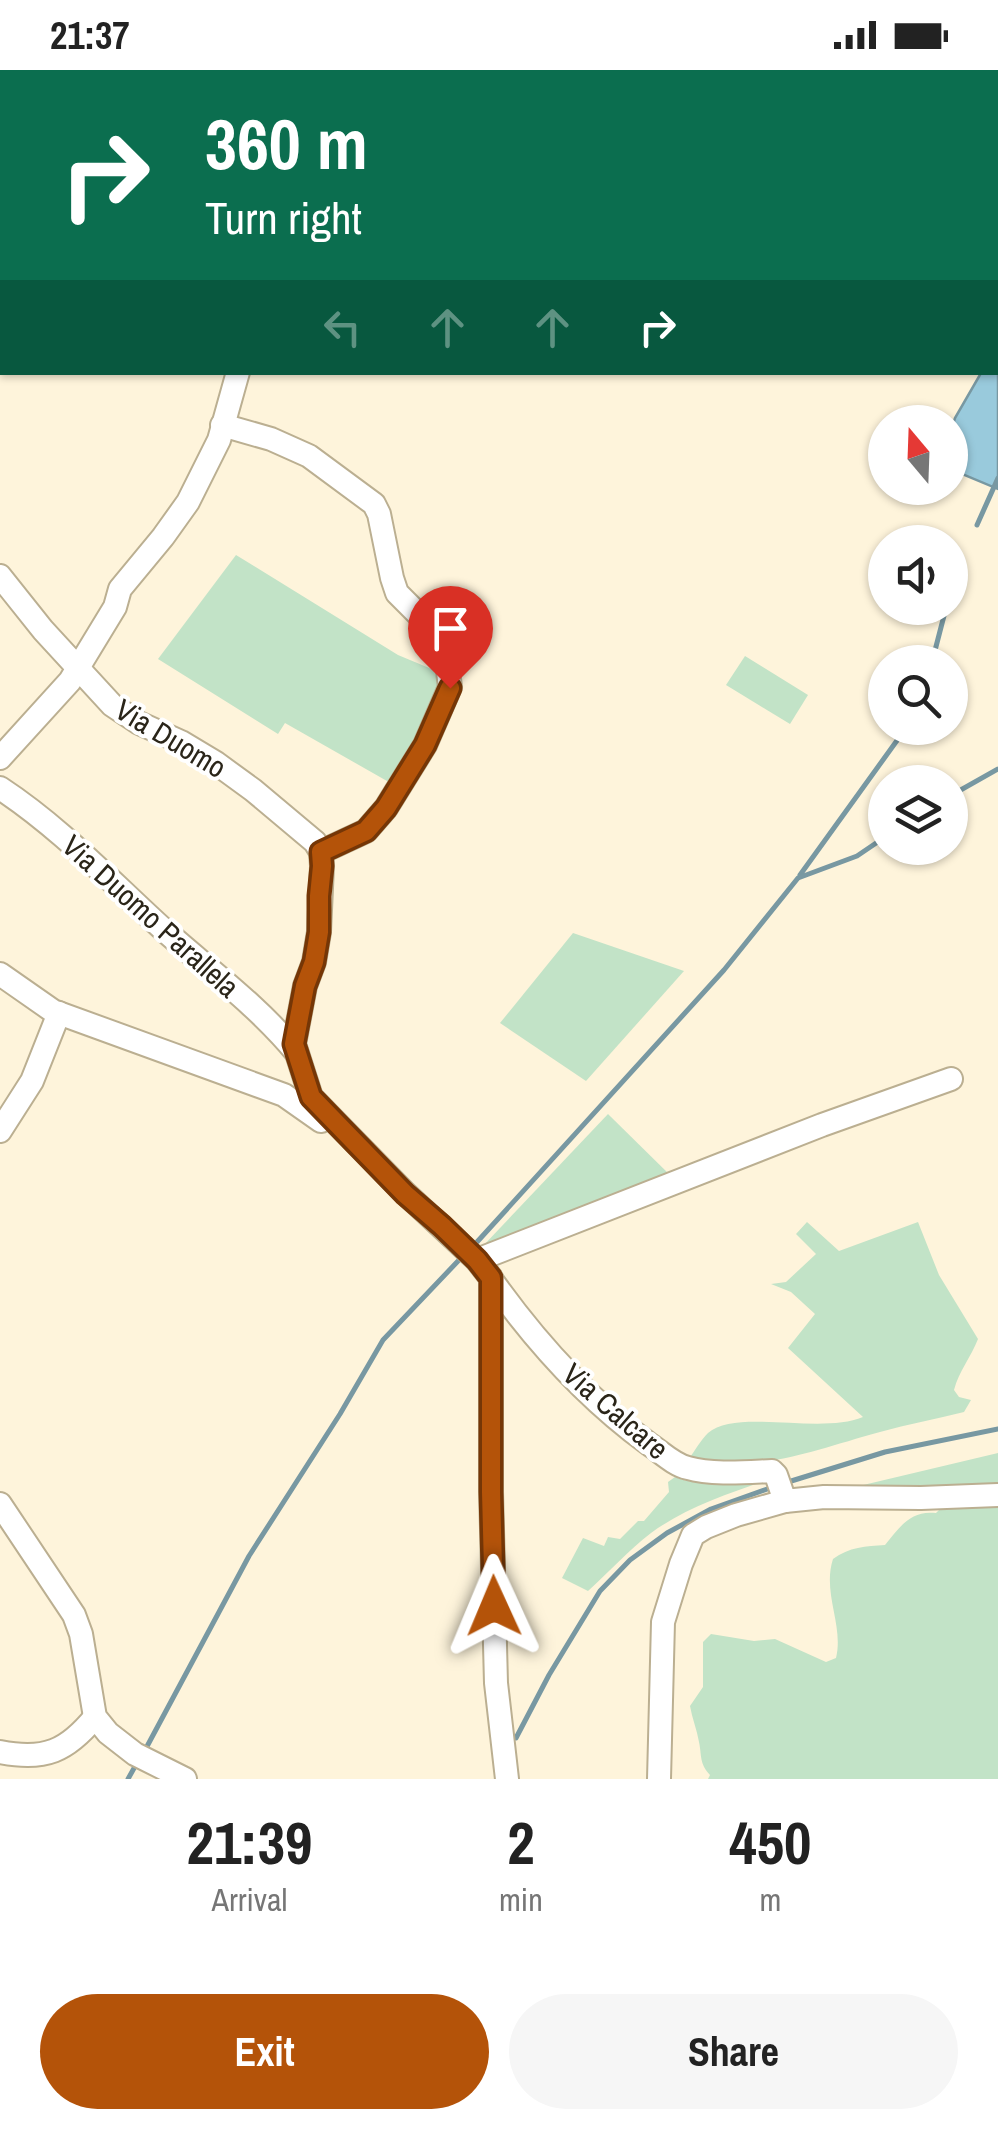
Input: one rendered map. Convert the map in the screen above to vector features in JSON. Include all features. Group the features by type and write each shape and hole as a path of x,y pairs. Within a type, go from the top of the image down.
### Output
{"street":[{"path":"0,758 78,669 115,608 120,590 188,502 219,440 237,375"},
{"path":"222,425 271,439 308,456 374,504 380,514 397,592 444,640 450,688 425,745 386,808 366,831 318,847 322,866 319,932 294,1044 311,1097 361,1148"},
{"name":"Via Duomo","path":"0,576 112,705 216,763 318,847"},
{"name":"Via Duomo Parallela","path":"0,788 69,840 165,931 237,992 296,1052"},
{"path":"0,974 58,1013 284,1095 361,1148"},
{"path":"0,1131 32,1081 58,1013"},
{"path":"507,1779 496,1684 484,1270 822,1125 951,1079"},
{"name":"Via Calcare","path":"361,1148 484,1270 517,1316 575,1381 628,1428 687,1468 772,1471 781,1491 824,1497 998,1495"},
{"path":"659,1779 663,1622 681,1564 694,1535 781,1491"},
{"path":"3,1519 74,1615 94,1716 108,1733 144,1758 185,1779"},
{"path":"0,1752 38,1755 64,1747 79,1736 94,1716"}],"green space":[{"path":"236,555 398,655 434,670 437,704 394,785 285,723 278,734 158,659"},
{"path":"745,656 808,695 790,724 726,685"},
{"path":"573,933 684,971 586,1081 500,1023"},
{"path":"608,1114 674,1179 482,1247"},
{"path":"807,1222 839,1251 918,1222 939,1275 978,1339 954,1390 959,1397 971,1400 964,1412 786,1458 741,1463 689,1459 708,1433 721,1426 738,1422 825,1424 863,1417 788,1348 815,1314 791,1292 771,1284 786,1282 816,1254 796,1234"},
{"path":"998,1453 998,1483 838,1491"},
{"path":"675,1477 707,1483 764,1481 664,1524 588,1591 562,1578 583,1538 604,1546 608,1537 620,1539 638,1521 644,1521 669,1492 668,1482"},
{"path":"998,1501 998,1779 708,1779 690,1706 703,1687 703,1642 711,1634 754,1641 775,1639 826,1662 836,1658 837,1633 830,1584 833,1559 851,1550 885,1545 906,1521 919,1514 936,1513 947,1502"}],"water":[{"path":"980,375 998,375 998,489 968,476 968,405 963,405"}],"waterway":[{"path":"977,525 998,478"},
{"path":"936,645 942,625"},
{"path":"800,875 894,745"},
{"path":"968,786 998,769"},
{"path":"477,1242 724,970 798,878 868,849"},
{"path":"144,1752 249,1556 383,1340 459,1260"},
{"path":"788,1482 885,1452 998,1429"},
{"path":"516,1738 600,1591 630,1560 667,1533 711,1509 773,1487"},
{"path":"128,1779 138,1761"}],"route":[{"path":"450,688 425,745 386,808 366,831 321,852 319,932 294,1044 311,1097 491,1278 494,1606"}]}
